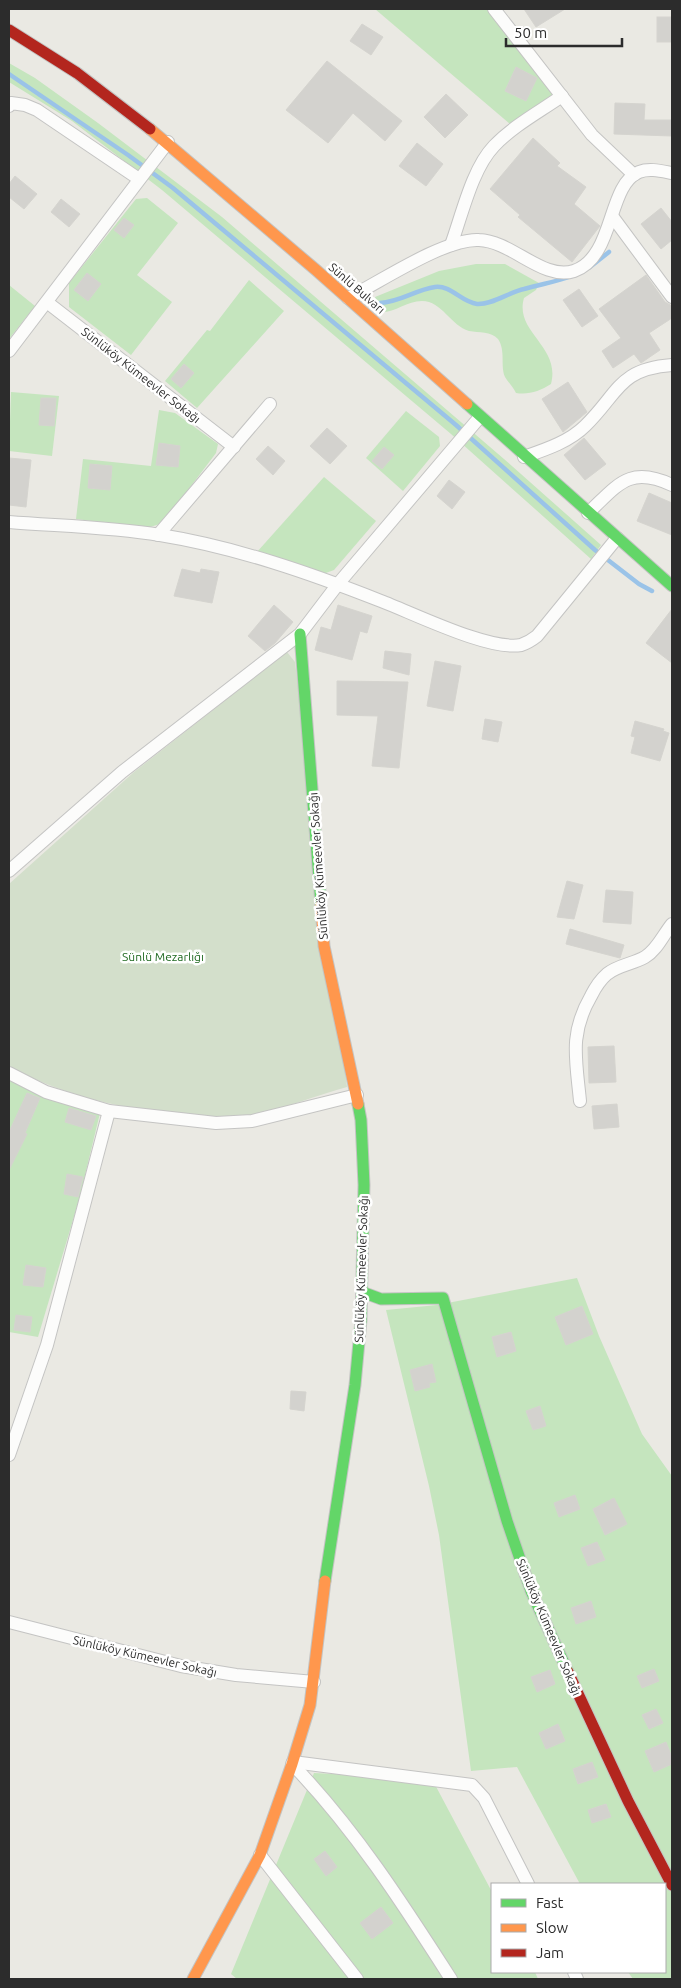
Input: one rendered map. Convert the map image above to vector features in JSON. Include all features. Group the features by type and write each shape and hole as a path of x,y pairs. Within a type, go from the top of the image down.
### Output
{"street":[{"path":"494,9 592,135 634,175"},
{"name":"Sünlü Bulvarı","path":"11,31 70,68 168,142 348,298 479,418 672,586"},
{"path":"451,245 477,172 493,147 508,134 562,96"},
{"path":"10,104 25,105 36,110 140,179"},
{"path":"9,352 48,303 168,142"},
{"path":"348,298 451,245 478,240 493,241 551,271 573,271 584,266 593,258 625,186 634,175 652,170 672,173"},
{"path":"612,216 672,297"},
{"name":"Sünlüköy Kümeevler Sokağı","path":"48,303 234,446"},
{"path":"524,457 545,450 585,426 625,380 639,371 652,367 672,365"},
{"path":"158,535 270,404"},
{"path":"9,871 122,772 300,634 338,584 479,418"},
{"path":"588,513 621,483 632,478 643,475 657,478 672,485"},
{"path":"9,522 158,535 225,549 338,584 463,634 488,641 519,645 537,636 548,626 617,538"},
{"name":"Sünlüköy Kümeevler Sokağı","path":"193,1979 260,1855 293,1763 310,1705 329,1551 355,1385 362,1292 363,1143 357,1095 324,946 300,634"},
{"path":"580,1101 575,1042 581,1013 598,984 607,974 619,966 645,958 652,952 672,924"},
{"path":"9,1073 46,1092 109,1111 196,1122 241,1123 357,1095"},
{"path":"9,1456 53,1326 109,1111"},
{"name":"Sünlüköy Kümeevler Sokağı","path":"362,1292 381,1298 443,1298 507,1521 531,1591 628,1801 672,1885"},
{"name":"Sünlüköy Kümeevler Sokağı","path":"9,1622 181,1666 236,1675 314,1682"},
{"path":"293,1763 472,1785 484,1798 527,1883"},
{"path":"293,1763 316,1788 351,1832 451,1979"},
{"path":"260,1855 357,1979"}],"green space":[{"path":"375,9 487,9 556,95 510,124"},
{"path":"9,63 35,78 98,123 222,217 504,459 601,545 591,559 451,434 162,190 72,121 9,82"},
{"path":"147,198 178,223 137,275 172,302 131,355 69,307 69,283 136,199"},
{"path":"476,264 505,264 539,283 536,290 524,298 523,310 525,320 550,359 552,371 551,384 543,389 534,392 516,393 505,377 502,348 498,339 488,333 469,331 463,328 441,309 429,302 416,302 389,311 378,312 375,297 439,271"},
{"path":"249,280 284,311 197,408 165,381 207,330 210,331"},
{"path":"9,285 35,306 9,339"},
{"path":"11,392 59,396 52,456 9,451"},
{"path":"159,410 175,413 218,444 216,453 163,523 147,528 76,519 83,459 151,466"},
{"path":"406,411 439,437 440,446 403,491 366,458"},
{"path":"324,477 376,521 334,570 323,574 257,552"},
{"name":"Sünlü Mezarlığı","path":"287,652 295,662 347,1087 263,1113 237,1118 217,1118 138,1109 94,1100 50,1085 9,1066 9,884 134,772"},
{"path":"9,1077 100,1113 79,1200 38,1337 9,1332"},
{"path":"577,1278 599,1336 642,1434 672,1476 672,1979 633,1979 629,1973 666,1973 666,1883 579,1883 517,1767 471,1771 439,1535 429,1486 386,1310 437,1305"},
{"path":"314,1773 432,1779 491,1890 491,1973 535,1973 538,1979 237,1979 231,1974"}],"building":[{"path":"524,9 565,9 536,27"},
{"path":"657,17 672,17 672,42 657,42"},
{"path":"362,24 383,37 371,55 350,41"},
{"path":"327,61 402,121 385,141 353,113 328,143 286,110"},
{"path":"516,67 537,78 526,101 505,91"},
{"path":"446,94 468,115 445,138 424,117"},
{"path":"615,103 645,104 644,120 672,120 672,136 614,134"},
{"path":"533,138 560,163 557,166 586,187 574,204 600,226 572,262 518,217 520,215 490,189"},
{"path":"417,143 443,164 426,186 399,166"},
{"path":"15,176 37,194 24,209 9,197 9,184"},
{"path":"61,199 80,214 69,227 51,212"},
{"path":"661,208 672,222 672,240 661,249 641,224"},
{"path":"124,218 134,225 124,238 114,230"},
{"path":"87,273 101,284 88,301 74,290"},
{"path":"646,275 665,302 672,306 672,318 649,333 660,350 641,363 634,354 613,368 602,351 621,338 599,309"},
{"path":"579,289 598,316 582,327 563,300"},
{"path":"184,364 194,373 181,388 171,379"},
{"path":"568,382 587,412 563,432 542,399"},
{"path":"41,398 56,398 54,426 39,425"},
{"path":"327,428 347,446 330,464 310,446"},
{"path":"584,438 606,464 585,480 564,455"},
{"path":"159,443 180,446 178,467 156,465"},
{"path":"268,446 285,461 273,475 256,459"},
{"path":"384,447 394,455 382,469 372,461"},
{"path":"9,458 31,460 26,507 9,505"},
{"path":"90,464 112,466 110,490 88,488"},
{"path":"449,480 465,492 452,509 437,496"},
{"path":"649,493 672,503 672,535 637,521"},
{"path":"182,569 200,573 201,569 219,572 212,603 174,596"},
{"path":"274,605 293,622 275,643 265,651 248,636"},
{"path":"338,605 372,616 367,633 360,631 352,660 315,650 321,627 331,630"},
{"path":"672,609 672,663 646,643"},
{"path":"385,651 411,654 409,675 383,668"},
{"path":"435,661 461,666 453,711 427,706"},
{"path":"337,681 408,682 399,768 372,766 378,716 337,715"},
{"path":"485,719 502,722 498,742 482,739"},
{"path":"635,721 664,729 663,731 669,733 660,761 631,753 635,737 631,736"},
{"path":"567,881 583,885 574,919 557,917"},
{"path":"606,890 633,892 631,924 603,922"},
{"path":"570,929 624,945 620,958 566,944"},
{"path":"614,1046 616,1082 589,1083 588,1047"},
{"path":"27,1093 40,1098 25,1133 27,1134 9,1170 9,1132"},
{"path":"617,1104 619,1127 594,1129 592,1106"},
{"path":"69,1108 96,1116 91,1130 65,1122"},
{"path":"67,1174 83,1177 78,1197 64,1194"},
{"path":"26,1265 46,1268 43,1287 23,1285"},
{"path":"582,1306 593,1334 566,1345 555,1317"},
{"path":"16,1315 32,1317 30,1332 14,1330"},
{"path":"511,1332 516,1351 497,1357 492,1337"},
{"path":"432,1364 436,1382 429,1383 430,1387 415,1391 410,1370"},
{"path":"291,1391 306,1392 304,1411 290,1409"},
{"path":"540,1406 546,1426 533,1430 526,1411"},
{"path":"575,1495 580,1509 559,1517 554,1503"},
{"path":"614,1498 627,1524 605,1535 593,1509"},
{"path":"597,1542 605,1560 588,1566 581,1548"},
{"path":"591,1601 596,1617 576,1624 571,1608"},
{"path":"654,1669 659,1681 642,1688 637,1676"},
{"path":"550,1670 555,1684 537,1692 531,1677"},
{"path":"656,1709 663,1723 649,1729 642,1715"},
{"path":"558,1724 565,1741 546,1749 539,1733"},
{"path":"666,1742 672,1757 672,1764 654,1772 645,1751"},
{"path":"592,1762 598,1777 578,1784 573,1769"},
{"path":"606,1804 611,1817 592,1823 588,1810"},
{"path":"325,1851 337,1867 326,1876 314,1859"},
{"path":"381,1907 393,1923 372,1939 360,1923"}],"waterway":[{"path":"9,74 173,188 456,425 595,550 639,584 652,591"},
{"path":"590,267 609,252"},
{"path":"380,303 435,287 441,287 471,303 483,304 518,291 572,276"}],"traffic: fast":[{"path":"467,404 672,586"},
{"path":"300,634 321,905"},
{"path":"325,1581 355,1385 361,1320 364,1185 361,1120 358,1104"},
{"path":"362,1292 381,1299 443,1298 507,1521 531,1591 568,1672"}],"traffic: slow":[{"path":"150,129 316,270 467,404"},
{"path":"321,905 324,946 358,1104"},
{"path":"193,1979 260,1855 292,1764 310,1705 325,1581"}],"traffic: jam":[{"path":"9,30 77,73 150,129"},
{"path":"568,1672 628,1801 672,1885"}]}
